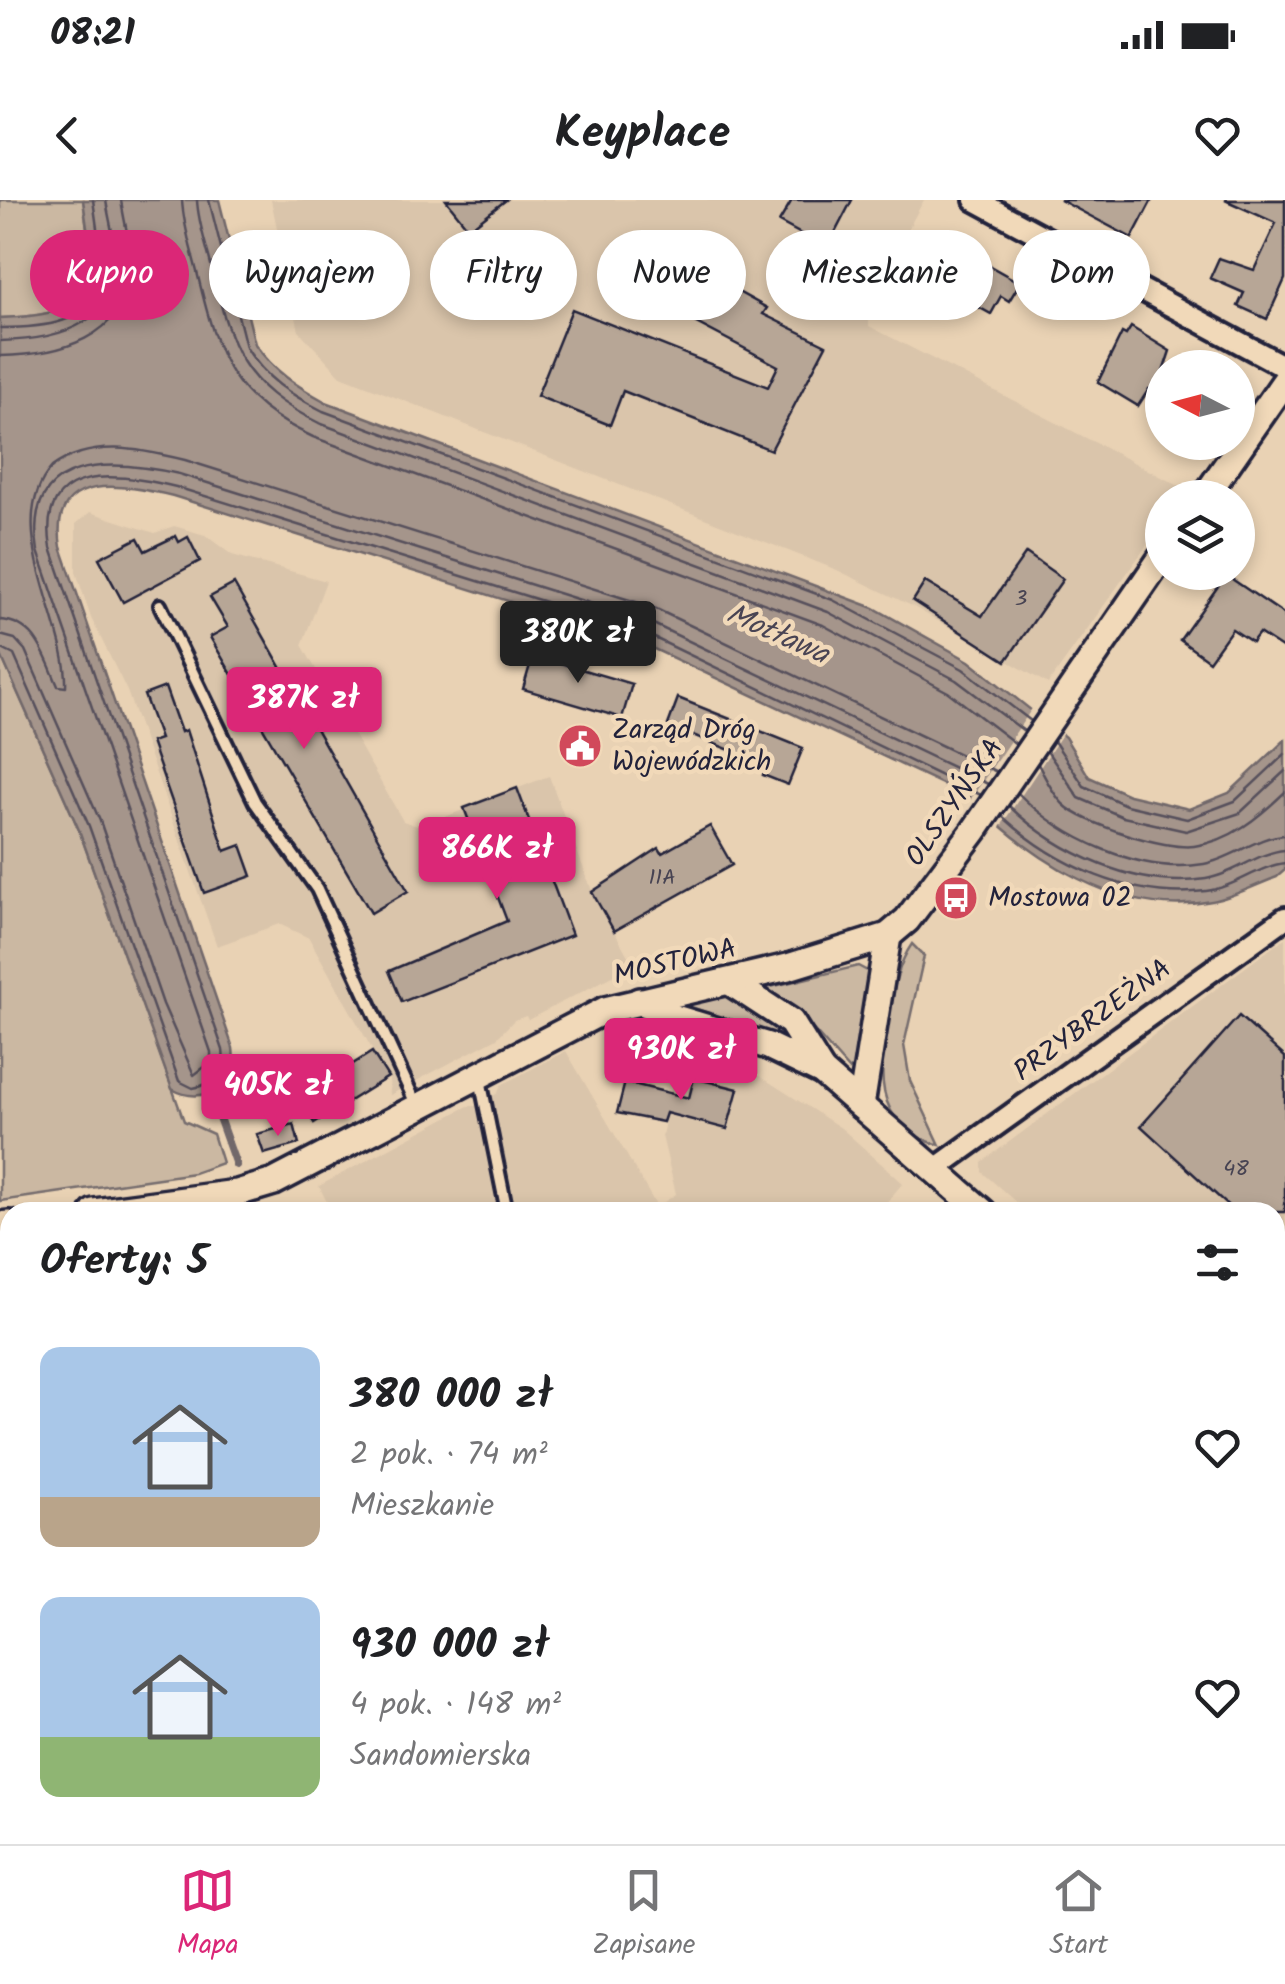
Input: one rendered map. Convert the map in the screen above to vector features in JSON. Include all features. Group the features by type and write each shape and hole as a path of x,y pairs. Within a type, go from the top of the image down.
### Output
{"street":[{"path":"976,200 1285,366"},
{"path":"1216,480 1285,381"},
{"name":"OLSZYŃSKA","path":"888,936 907,920 974,830 1145,582"},
{"name":"PRZYBRZEŻNA","path":"934,1170 1285,918"},
{"path":"861,1106 888,936"},
{"name":"MOSTOWA","path":"218,1202 274,1182 574,1024 639,1001 730,982 860,948 888,936"},
{"path":"730,982 791,1022 822,1072"},
{"path":"639,1001 674,1018 768,1046 822,1072 971,1202"}],"lane":[{"path":"160,605 255,802 317,889 417,1107"},
{"path":"478,1073 505,1202"}],"shaded area":[{"path":"0,200 83,200 87,230 30,230 30,316 0,318"},
{"path":"271,200 924,200 908,230 766,230 766,320 869,320 869,326 1168,480 1145,480 1145,548 1048,684 912,606 837,570 341,376 299,331 297,320 410,320 410,230 277,230"},
{"path":"90,512 155,533 174,526 205,535 232,555 326,581 302,645 403,821 420,827 549,776 592,891 633,965 528,1020 526,1016 514,1020 497,1038 390,1095 389,1079 309,938 279,924 217,946 127,691 91,618 76,572 76,524"},
{"path":"0,653 79,830 184,1121 213,1134 222,1163 194,1173 0,1201"},
{"path":"1285,938 1285,1202 1016,1202 982,1172 982,1162"},
{"path":"912,944 924,956 904,1045 910,1081 940,1145 901,1124 884,1092 883,1053 892,1001 900,968"},
{"path":"858,966 871,973 855,1065 849,1070 803,1018 766,988"},
{"path":"719,995 734,999 790,1034 788,1040 685,1005"},
{"path":"566,1051 654,1202 327,1202 319,1186 468,1106 475,1106 498,1093 501,1085"},
{"path":"679,1051 752,1071 841,1128 903,1183 887,1202 664,1202 676,1194 662,1136"}],"water":[{"name":"Motława","path":"83,200 219,200 226,230 209,230 209,320 249,320 255,344 270,363 296,384 326,402 874,608 969,661 1065,737 1089,777 1129,795 1189,809 1229,793 1285,740 1285,870 1277,877 1212,901 1143,901 1110,892 1047,861 968,796 639,642 173,496 133,488 94,488 78,494 66,505 60,522 61,547 233,1048 230,1073 216,1089 196,1095 172,1089 79,830 0,653 0,318 189,320 189,230 87,230"}],"pier":[{"path":"1035,704 1065,730 997,832 968,803"}],"building":[{"path":"446,200 506,200 469,229"},
{"path":"792,200 852,200 836,230 794,230 779,222"},
{"path":"1060,200 1152,200 1136,230 1117,230"},
{"path":"1225,200 1285,200 1285,279 1267,319 1238,306 1244,293 1210,278 1219,258 1254,270 1276,223"},
{"path":"993,268 1013,279 1009,301 1001,296 993,310"},
{"path":"746,296 766,307 766,320 775,320 826,345 771,450 623,391 610,425 537,396 568,320 577,320 577,311 768,387 778,366 691,320 746,320"},
{"path":"1131,327 1168,350 1145,350 1145,395 1138,406 1098,382 1122,333 1126,335"},
{"path":"176,536 179,542 188,537 200,561 123,602 99,558 138,538 145,551"},
{"path":"1026,553 1063,579 1006,661 913,601 925,582 982,616"},
{"path":"234,584 408,891 371,913 210,637 228,627 210,597"},
{"path":"1215,590 1248,590 1285,615 1285,650 1259,633 1252,642 1232,629 1209,661 1180,640"},
{"path":"533,655 632,684 622,718 523,689"},
{"path":"165,687 181,732 186,730 225,851 241,845 252,876 204,893 151,742 160,739 144,695"},
{"path":"678,698 803,748 788,785 763,775 767,765 668,725"},
{"path":"517,788 572,935 402,1002 389,971 507,921 464,808"},
{"path":"710,826 732,865 614,931 592,892 659,848 662,853"},
{"path":"1239,1016 1285,1057 1285,1202 1224,1202 1141,1126"},
{"path":"372,1052 388,1077 314,1123 299,1098"},
{"path":"694,1078 738,1089 727,1129 666,1113 663,1122 617,1113 625,1082 689,1098"},
{"path":"294,1124 299,1144 264,1154 257,1134"}],"waterway":[{"path":"211,1095 236,1165"}],"place":[{"name":"Zarząd Dróg Wojewódzkich","path":"580,746"},
{"name":"Mostowa 02","path":"956,898"}]}
